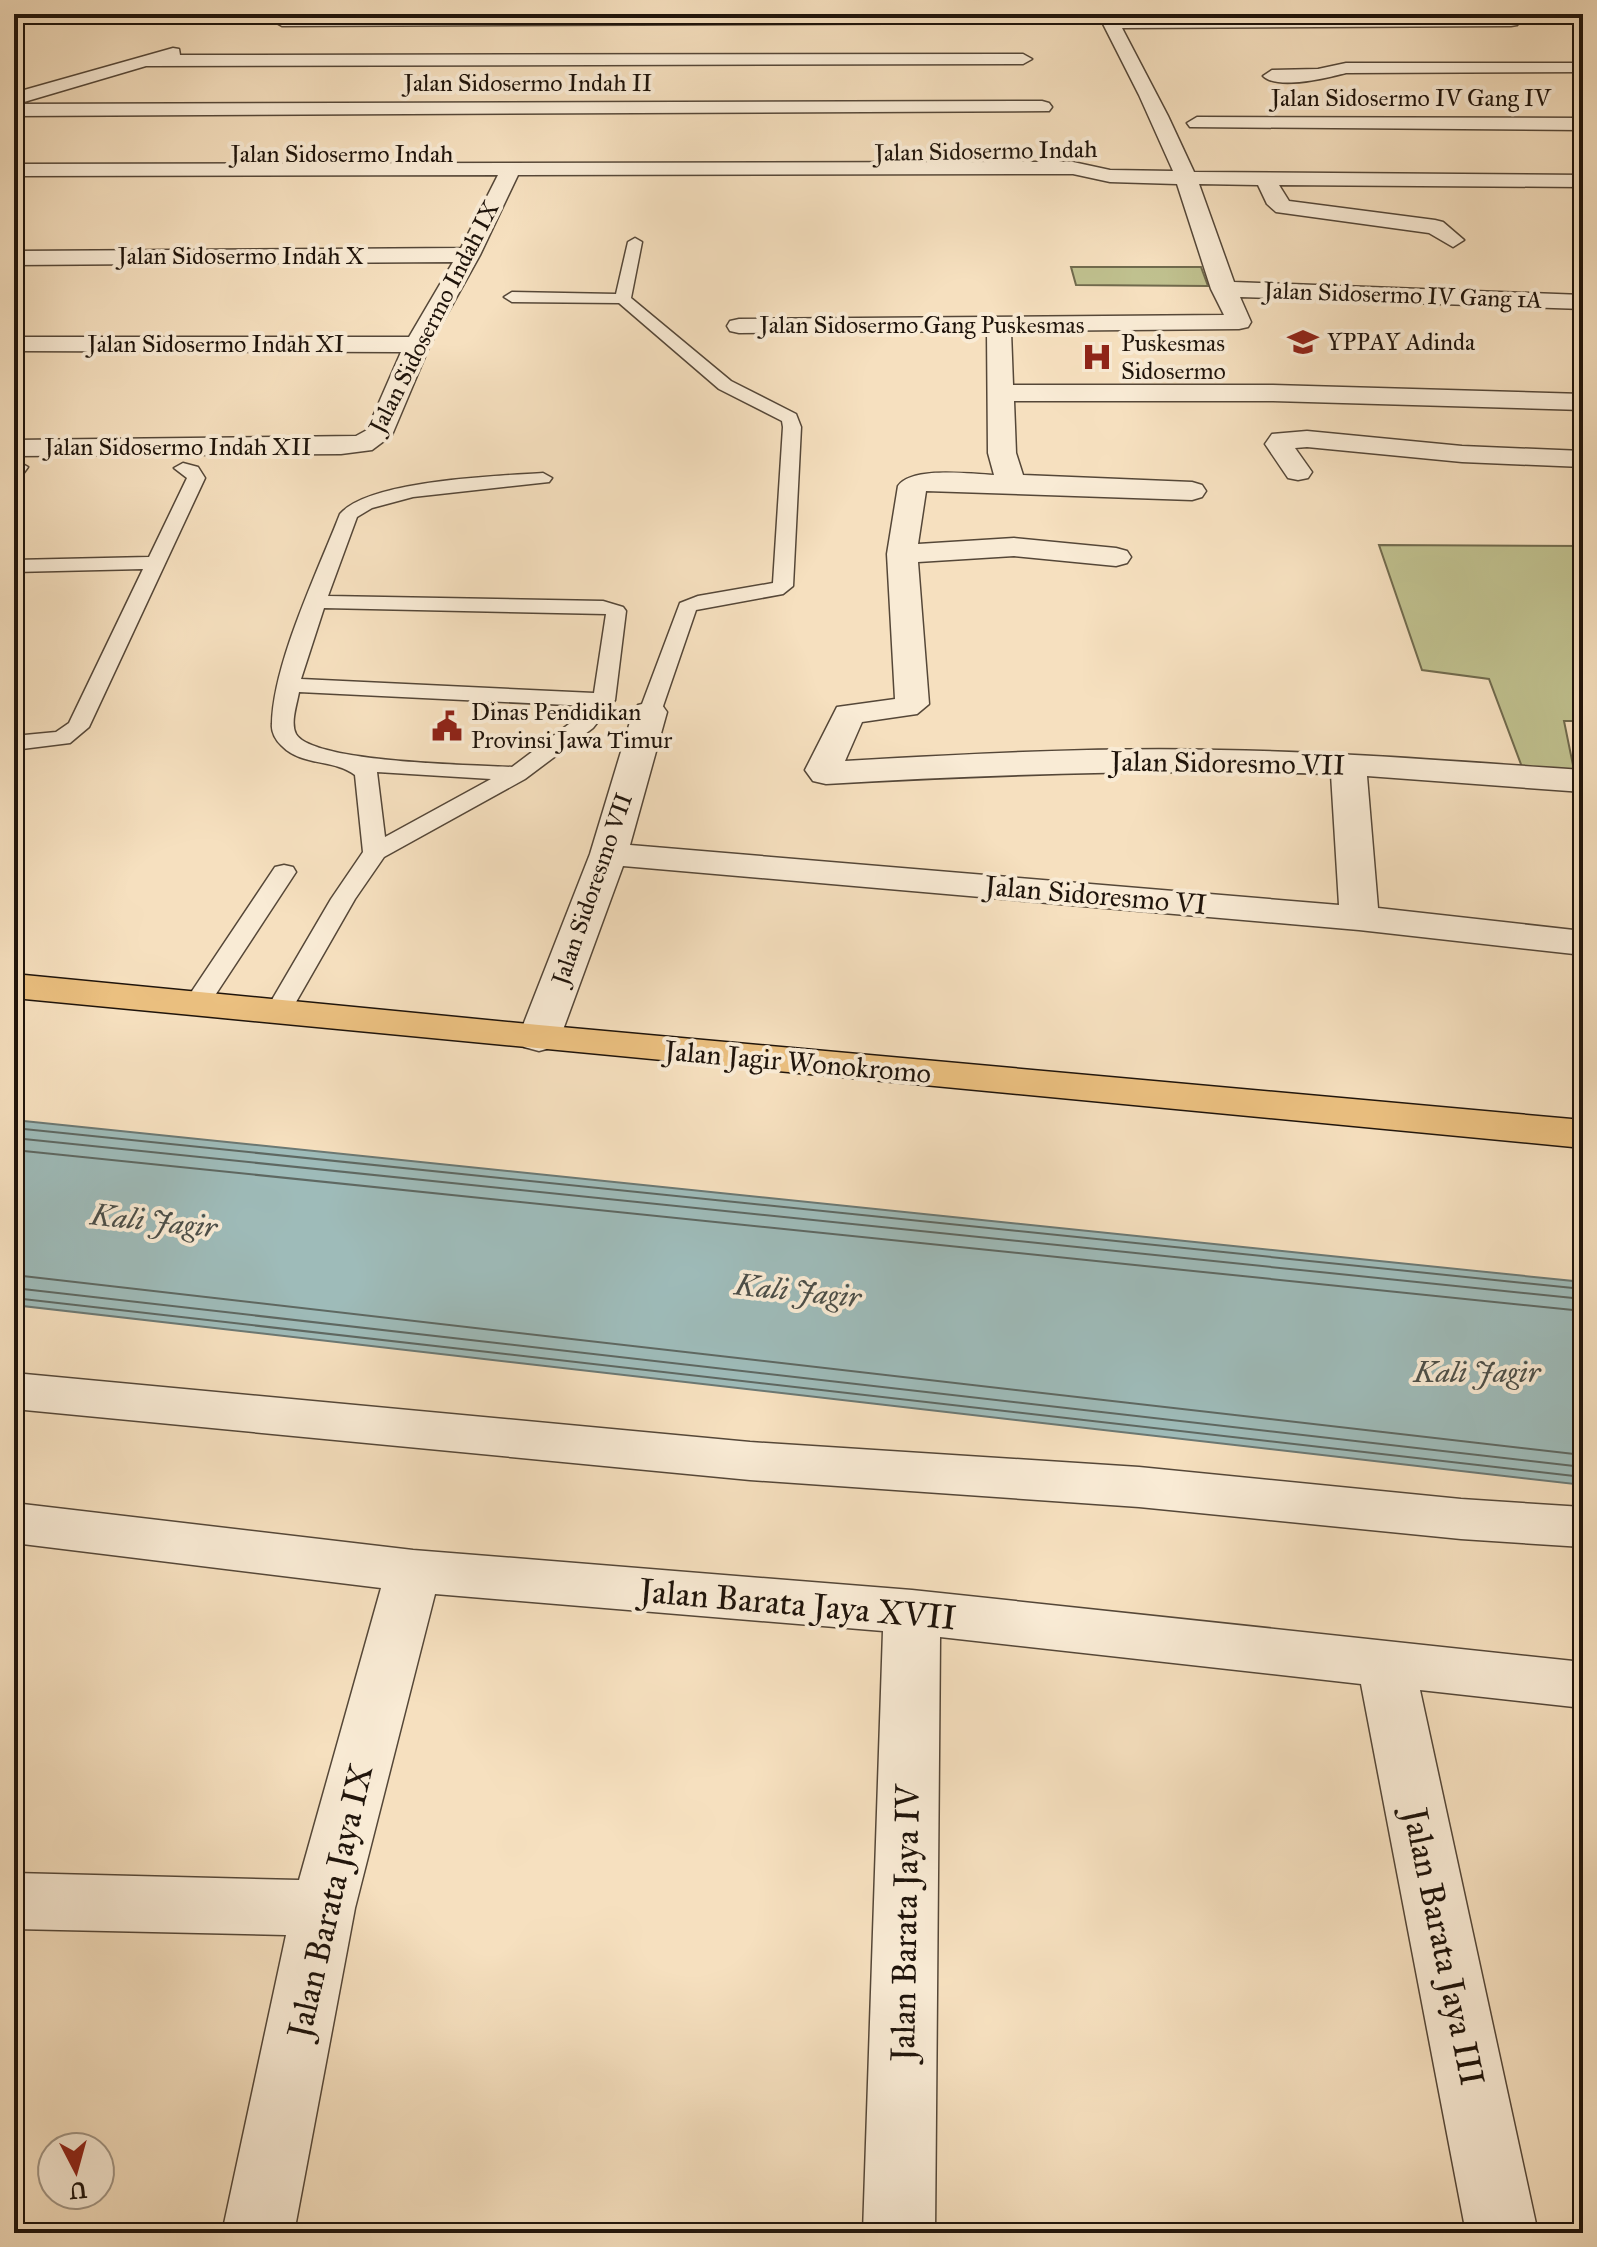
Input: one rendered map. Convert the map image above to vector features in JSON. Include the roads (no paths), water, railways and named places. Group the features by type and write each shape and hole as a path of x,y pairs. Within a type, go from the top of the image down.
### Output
{"main road":[{"name":"Jalan Jagir Wonokromo","path":"14,986 539,1038 1583,1134"}],"street":[{"path":"308,14 275,24 676,39 1013,34"},
{"path":"1108,18 1511,21"},
{"name":"Jalan Sidosermo Gang Puskesmas","path":"739,326 1239,322 1223,289 1186,178 1153,100 1108,18"},
{"path":"145,61 676,39 1013,34"},
{"name":"Jalan Sidosermo Indah II","path":"14,110 1046,114 1013,34"},
{"path":"14,99 206,43"},
{"path":"1555,52 1580,69"},
{"path":"1272,76 1318,75 1346,68 1580,69"},
{"name":"Jalan Sidosermo IV Gang IV","path":"1197,123 1583,124"},
{"name":"Jalan Sidosermo IV Gang IV","path":"1239,123 1256,167"},
{"name":"Jalan Sidosermo Indah","path":"14,170 102,175 508,174 1071,166 1110,176 1186,178 1256,167 1583,181"},
{"path":"1256,167 1278,204 1284,207 1435,227 1453,240"},
{"name":"Jalan Sidosermo Indah IX","path":"341,446 362,444 378,435 417,345 469,255 508,174"},
{"name":"Jalan Sidosermo Indah","path":"14,181 102,175"},
{"name":"Jalan Sidosermo Indah X","path":"14,258 469,255"},
{"name":"Jalan Sidosermo IV Gang 1A","path":"1223,289 1583,302"},
{"path":"999,325 1002,453 1007,476 1023,484"},
{"name":"Jalan Sidosermo Indah XI","path":"14,344 417,345"},
{"path":"1002,393 1273,393 1583,402"},
{"path":"1273,393 1307,439"},
{"path":"1298,472 1279,444 1285,439 1448,453 1583,459"},
{"name":"Jalan Sidosermo Indah XII","path":"16,463 341,446"},
{"path":"1116,557 996,547 902,554 915,483 1192,491"},
{"name":"Jalan Sidoresmo VII","path":"902,554 912,704 904,708 861,710 849,714 823,770 826,773 1092,761 1348,764 1583,781"},
{"name":"Jalan Sidoresmo VII","path":"539,1038 609,854 650,712"},
{"path":"1348,764 1359,918"},
{"name":"Jalan Sidoresmo VI","path":"609,854 1359,918 1583,943"},
{"path":"14,1391 750,1461 1139,1487 1461,1519 1583,1527"},
{"name":"Jalan Barata Jaya XVII","path":"14,1523 413,1571 912,1612 1583,1685"},
{"name":"Jalan Barata Jaya IX","path":"258,2233 323,1908 413,1571"},
{"name":"Jalan Barata Jaya IV","path":"899,2233 912,1612"},
{"name":"Jalan Barata Jaya III","path":"1385,1662 1502,2233"},
{"path":"14,1901 323,1908"}],"lane":[{"path":"512,297 623,299 635,242"},
{"name":"Jalan Sidoresmo VII","path":"623,299 725,385 790,418 792,427 783,586 776,590 698,602 687,607 650,712"},
{"path":"14,743 62,738 78,727 196,478 192,471 183,468"},
{"path":"517,774 356,764 305,752 288,742 282,727 294,662 349,514 358,507 406,495 543,478"},
{"path":"14,566 154,563"},
{"path":"279,1010 343,899 375,852 517,774 585,723 604,700 616,611 612,608 318,602"},
{"path":"288,685 604,700"},
{"path":"356,764 366,773 375,852"},
{"path":"197,1003 284,872"}],"water":[{"name":"Kali Jagir","path":"14,1120 1583,1282 1583,1485 14,1305"}],"place":[{"name":"YPPAY Adinda","path":"1303,342"},
{"name":"Puskesmas Sidosermo","path":"1097,357"},
{"name":"Dinas Pendidikan Provinsi Jawa Timur","path":"447,726"}]}
